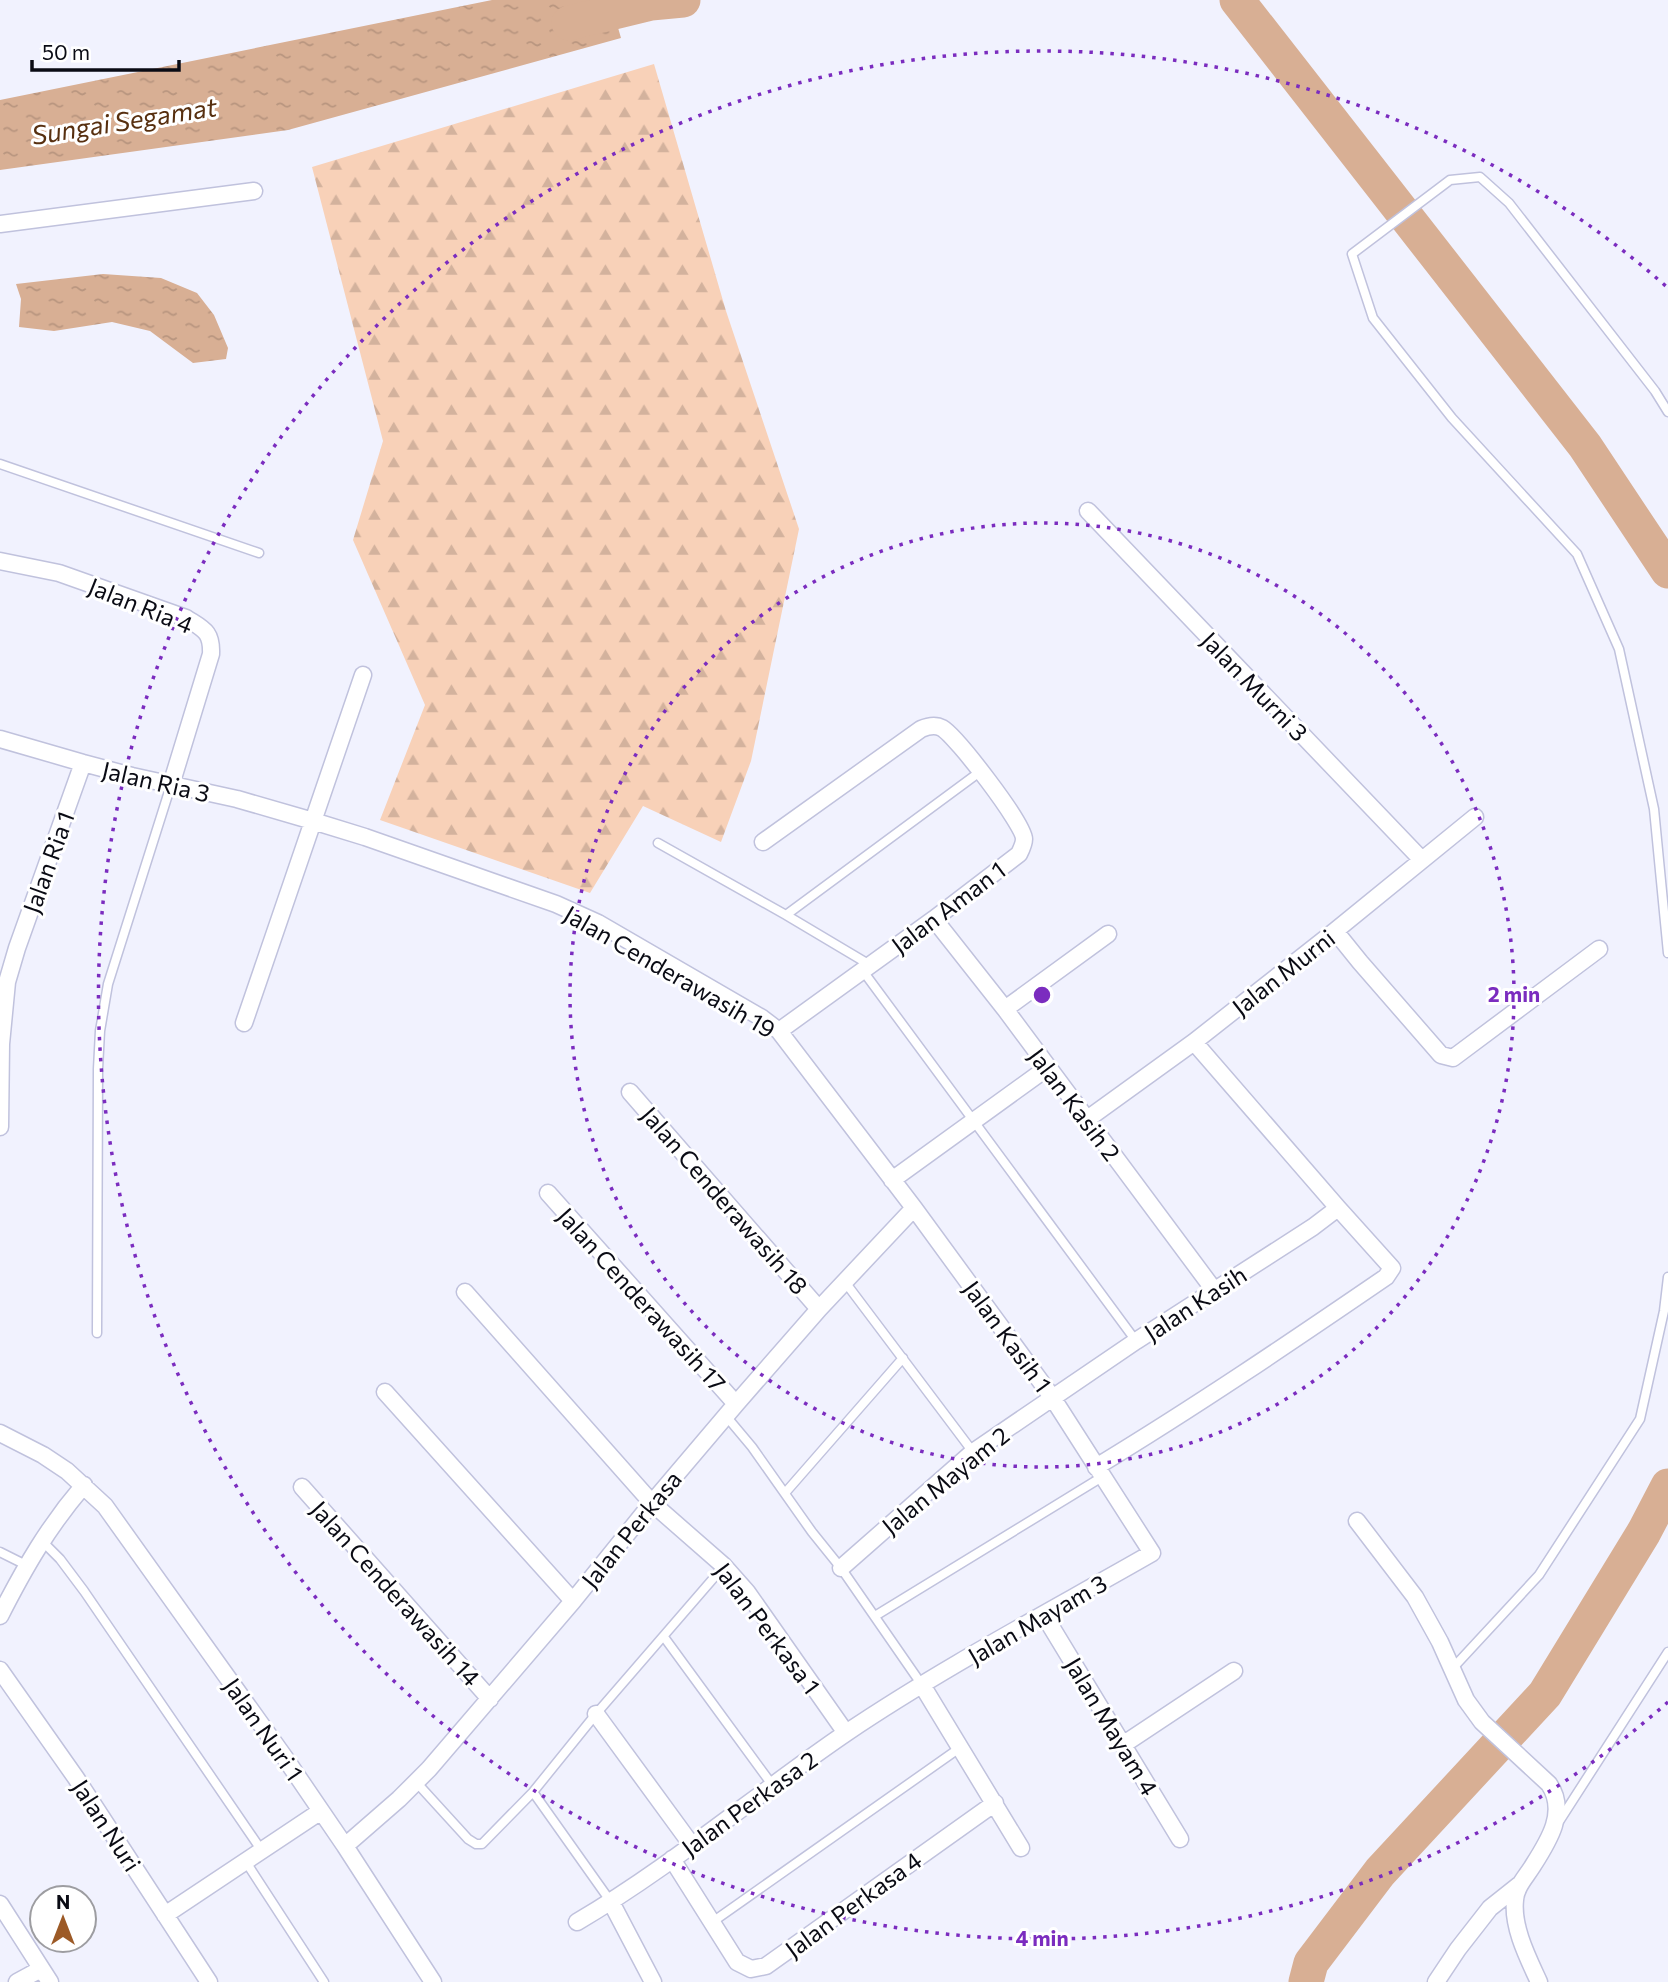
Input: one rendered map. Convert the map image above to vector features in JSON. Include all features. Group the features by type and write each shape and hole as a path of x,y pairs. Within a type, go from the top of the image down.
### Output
{"street":[{"path":"0,224 254,191"},
{"name":"Jalan Murni 3","path":"1087,511 1422,860"},
{"name":"Jalan Ria 4","path":"0,561 59,573 83,581 186,618 205,630 212,641 211,653 171,785"},
{"path":"244,1023 363,675"},
{"name":"Jalan Aman 1","path":"763,842 921,729 933,725 943,729 981,771 1020,825 1024,839 1019,854 779,1031"},
{"name":"Jalan Ria 3","path":"0,739 83,764 237,799 313,821"},
{"name":"Jalan Ria 1","path":"0,1126 1,1044 7,982 83,764"},
{"name":"Jalan Murni","path":"1086,1120 1194,1042 1475,817"},
{"name":"Jalan Cenderawasih 19","path":"313,821 556,904 598,923 762,1018 779,1031 914,1209"},
{"name":"Jalan Kasih 2","path":"934,919 1005,1009 1214,1290"},
{"path":"1335,931 1441,1055 1453,1058 1599,949"},
{"path":"1005,1009 1108,934"},
{"path":"1099,1472 1387,1277 1392,1268 1194,1042"},
{"path":"892,1180 1048,1068"},
{"name":"Jalan Cenderawasih 18","path":"630,1092 819,1309"},
{"name":"Jalan Cenderawasih 17","path":"548,1194 731,1410"},
{"name":"Jalan Kasih","path":"1052,1397 1338,1208"},
{"name":"Jalan Perkasa","path":"345,1846 416,1782 573,1601 731,1410 819,1309 914,1209"},
{"name":"Jalan Kasih 1","path":"914,1209 1052,1397 1152,1553"},
{"name":"Jalan Perkasa 1","path":"465,1292 652,1503 724,1566 747,1592 846,1733"},
{"path":"385,1392 573,1601"},
{"name":"Jalan Mayam 2","path":"841,1568 973,1452 1052,1397"},
{"name":"Jalan Nuri 1","path":"0,1433 67,1471 105,1506 321,1811 433,1982"},
{"path":"0,1616 41,1540 84,1485"},
{"name":"Jalan Cenderawasih 14","path":"302,1488 490,1699"},
{"path":"1357,1521 1415,1597 1466,1700 1482,1722 1549,1784 1556,1794 1556,1820 1553,1829 1519,1885 1515,1900 1516,1920 1539,1982"},
{"name":"Jalan Mayam 3","path":"922,1685 1152,1553"},
{"name":"Jalan Mayam 4","path":"1044,1615 1180,1839"},
{"name":"Jalan Nuri","path":"0,1670 76,1778 209,1982"},
{"path":"1124,1744 1234,1671"},
{"path":"922,1685 1021,1848"},
{"name":"Jalan Perkasa 2","path":"577,1922 611,1902 846,1733 922,1685"},
{"path":"596,1714 691,1844"},
{"name":"Jalan Perkasa 4","path":"672,1859 737,1962 751,1969 766,1966 995,1803"},
{"path":"165,1915 321,1811"},
{"path":"1436,1982 1490,1908 1519,1885"},
{"path":"611,1902 653,1982"},
{"path":"0,1904 45,1975 18,1982"}],"lane":[{"path":"1668,412 1655,391 1509,203 1480,177 1450,180 1352,254 1373,318 1452,418 1577,554 1619,649 1654,809 1668,953"},
{"path":"0,464 259,553"},
{"path":"786,915 981,771"},
{"path":"97,1333 98,1069 102,1019 108,984 171,785"},
{"path":"658,843 786,915 867,968 974,1120 1136,1341"},
{"path":"1452,1669 1539,1575 1640,1419 1664,1311 1668,1277"},
{"path":"845,1282 973,1452"},
{"path":"785,1493 903,1358"},
{"path":"731,1410 752,1447 922,1685"},
{"path":"875,1616 1099,1472"},
{"path":"41,1540 60,1559 84,1591 262,1852"},
{"path":"0,1552 26,1565"},
{"path":"416,1782 462,1833 477,1844 482,1844 533,1791 724,1566"},
{"path":"664,1637 773,1786"},
{"path":"1553,1829 1668,1652"},
{"path":"711,1923 961,1748"},
{"path":"533,1791 611,1902"},
{"path":"246,1862 324,1982"}],"green space":[{"path":"654,64 726,311 799,529 751,761 721,842 643,806 590,893 380,820 425,705 353,540 383,441 312,167"}],"water":[{"name":"Sungai Segamat","path":"492,0 610,0 621,38 288,130 0,170 0,100"},
{"path":"103,274 161,278 197,293 214,315 228,348 226,359 193,363 150,331 112,322 54,331 19,327 21,299 16,284"}],"waterway":[{"path":"569,23 651,3 683,0"},
{"path":"1237,0 1585,446 1668,571"},
{"path":"1306,1982 1311,1963 1380,1872 1545,1694 1644,1532 1668,1486"}]}
